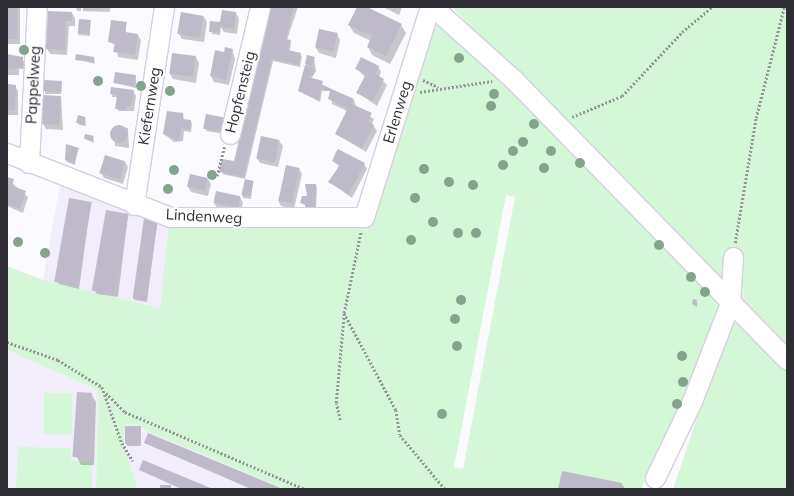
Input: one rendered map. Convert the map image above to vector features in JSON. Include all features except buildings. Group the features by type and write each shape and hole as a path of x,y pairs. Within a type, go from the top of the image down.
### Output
{"street":[{"name":"Pappelweg","path":"29,163 36,7"},
{"name":"Kiefernweg","path":"134,205 164,7"},
{"name":"Hopfensteig","path":"230,134 260,7"},
{"path":"431,7 513,79 787,360"},
{"name":"Erlenweg","path":"364,217 431,7"},
{"name":"Lindenweg","path":"7,153 134,205 170,217 364,217"},
{"path":"655,478 692,401 730,303 733,257"}],"path":[{"path":"554,120 582,116 622,96 682,32 712,7"},
{"path":"733,257 756,118 784,7"},
{"path":"401,98 448,86 513,79"},
{"name":"Hopfensteig","path":"217,176 230,134"},
{"path":"340,420 336,403 344,313 364,217"},
{"path":"344,313 396,410 400,435 445,489"},
{"path":"7,342 58,360 106,393 125,412 305,489"},
{"path":"106,393 122,443 133,461"}],"shaded area":[{"path":"61,179 169,220 160,308 43,280"},
{"path":"7,350 98,390 96,489 7,489"},
{"path":"125,424 142,425 142,429 285,489 138,489 124,445"}],"green space":[{"path":"452,7 787,7 787,350 728,292"},
{"path":"436,19 519,95 721,306 682,411 641,489 285,489 142,429 142,425 125,424 124,445 138,489 96,489 98,390 7,350 7,266 43,280 160,308 169,220 357,221 429,21","holes":["506,195 515,197 463,469 454,467"]},
{"path":"729,323 745,323 787,366 787,489 673,489"},
{"path":"44,393 72,393 72,434 44,434"},
{"path":"18,447 71,448 71,461 92,461 92,489 16,489"}]}
